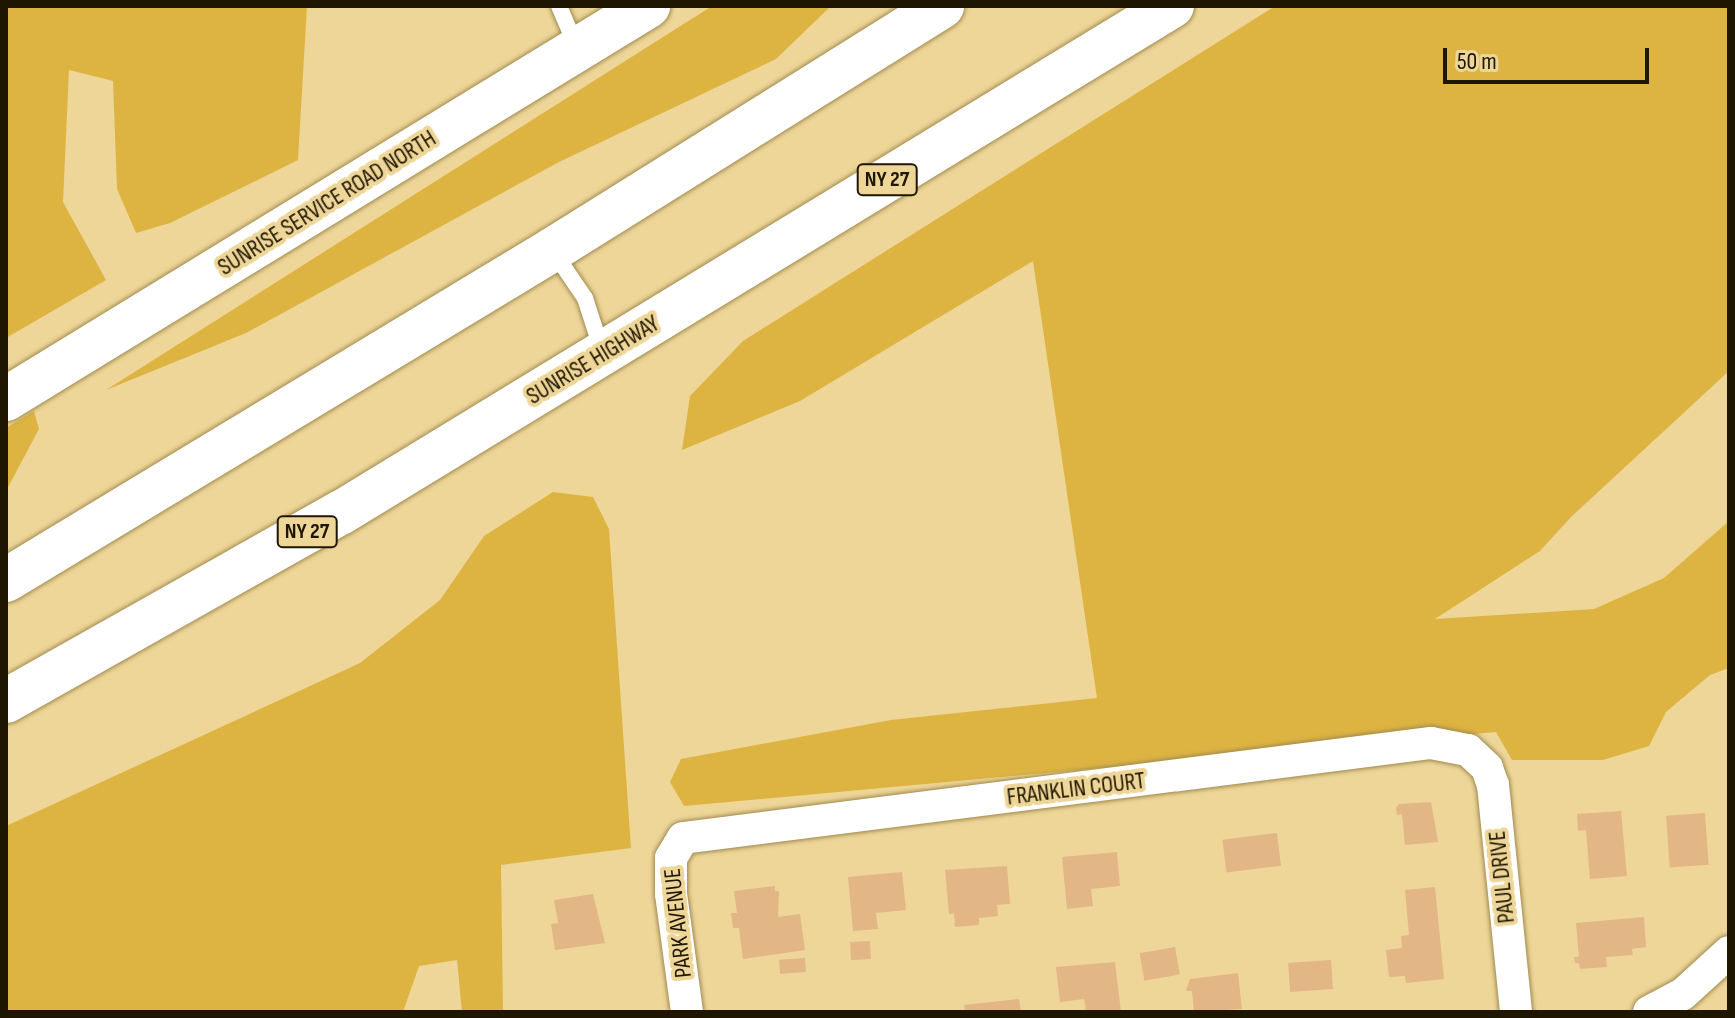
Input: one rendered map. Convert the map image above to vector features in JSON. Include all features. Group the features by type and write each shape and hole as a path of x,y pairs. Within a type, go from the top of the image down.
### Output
{"main road":[{"name":"SUNRISE SERVICE ROAD NORTH","path":"6,399 648,6"},
{"path":"6,580 552,250 942,6"},
{"name":"SUNRISE HIGHWAY","path":"6,701 342,512 1172,6"}],"street":[{"name":"FRANKLIN COURT","path":"683,838 1431,743 1468,750"},
{"name":"PAUL DRIVE","path":"1468,750 1487,768 1493,785 1516,1012"},
{"name":"PARK AVENUE","path":"683,838 671,858 671,894 687,1012"},
{"path":"1649,1012 1683,994 1729,952"}],"lane":[{"path":"559,6 578,49"},
{"path":"552,250 585,298 603,354"}],"shaded area":[{"path":"6,6 307,6 298,160 170,223 136,233 117,189 113,81 69,70 63,202 106,280 6,338"},
{"path":"712,6 831,6 776,59 559,162 246,333 106,390"},
{"path":"1275,6 1729,6 1729,371 1571,517 1540,551 1435,619 1594,609 1664,578 1729,521 1729,668 1710,675 1666,712 1649,746 1603,760 1512,760 1496,732 684,806 670,782 681,759 891,720 1097,698 1033,261 800,401 682,450 690,396 743,341"},
{"path":"34,411 39,429 6,491 6,428"},
{"path":"553,492 593,497 609,529 631,848 501,865 503,1012 462,1012 457,960 419,966 403,1012 6,1012 6,826 360,663 440,600 484,536"}],"building":[{"path":"1431,802 1438,842 1405,845 1402,814 1397,815 1396,808 1399,804"},
{"path":"1621,811 1627,876 1590,879 1586,830 1578,831 1577,814"},
{"path":"1705,813 1709,865 1670,868 1666,816"},
{"path":"1277,833 1281,866 1226,872 1222,840"},
{"path":"1117,852 1120,886 1091,889 1093,906 1067,909 1062,857"},
{"path":"1007,866 1010,904 997,905 998,916 979,918 979,925 955,927 954,914 949,914 945,870"},
{"path":"902,872 906,910 876,913 878,929 853,931 848,877"},
{"path":"775,886 775,891 779,891 778,917 800,914 805,950 743,959 739,928 733,928 731,913 737,913 734,891"},
{"path":"1435,887 1444,979 1406,983 1405,976 1389,977 1386,950 1402,948 1401,936 1409,935 1405,890"},
{"path":"593,894 605,943 555,950 551,924 558,923 554,900"},
{"path":"1644,917 1646,947 1632,949 1633,955 1606,957 1607,967 1580,969 1579,963 1575,963 1574,957 1579,957 1576,923"},
{"path":"870,941 871,959 851,960 850,942"},
{"path":"1175,947 1180,975 1144,981 1140,953"},
{"path":"805,958 806,972 780,974 779,960"},
{"path":"1331,960 1333,989 1290,992 1288,963"},
{"path":"1115,962 1121,1012 1086,1012 1084,999 1060,1002 1056,967"},
{"path":"1238,973 1242,1009 1194,1012 1192,991 1186,991 1190,979"},
{"path":"1019,999 1021,1012 965,1012 964,1005"}]}
